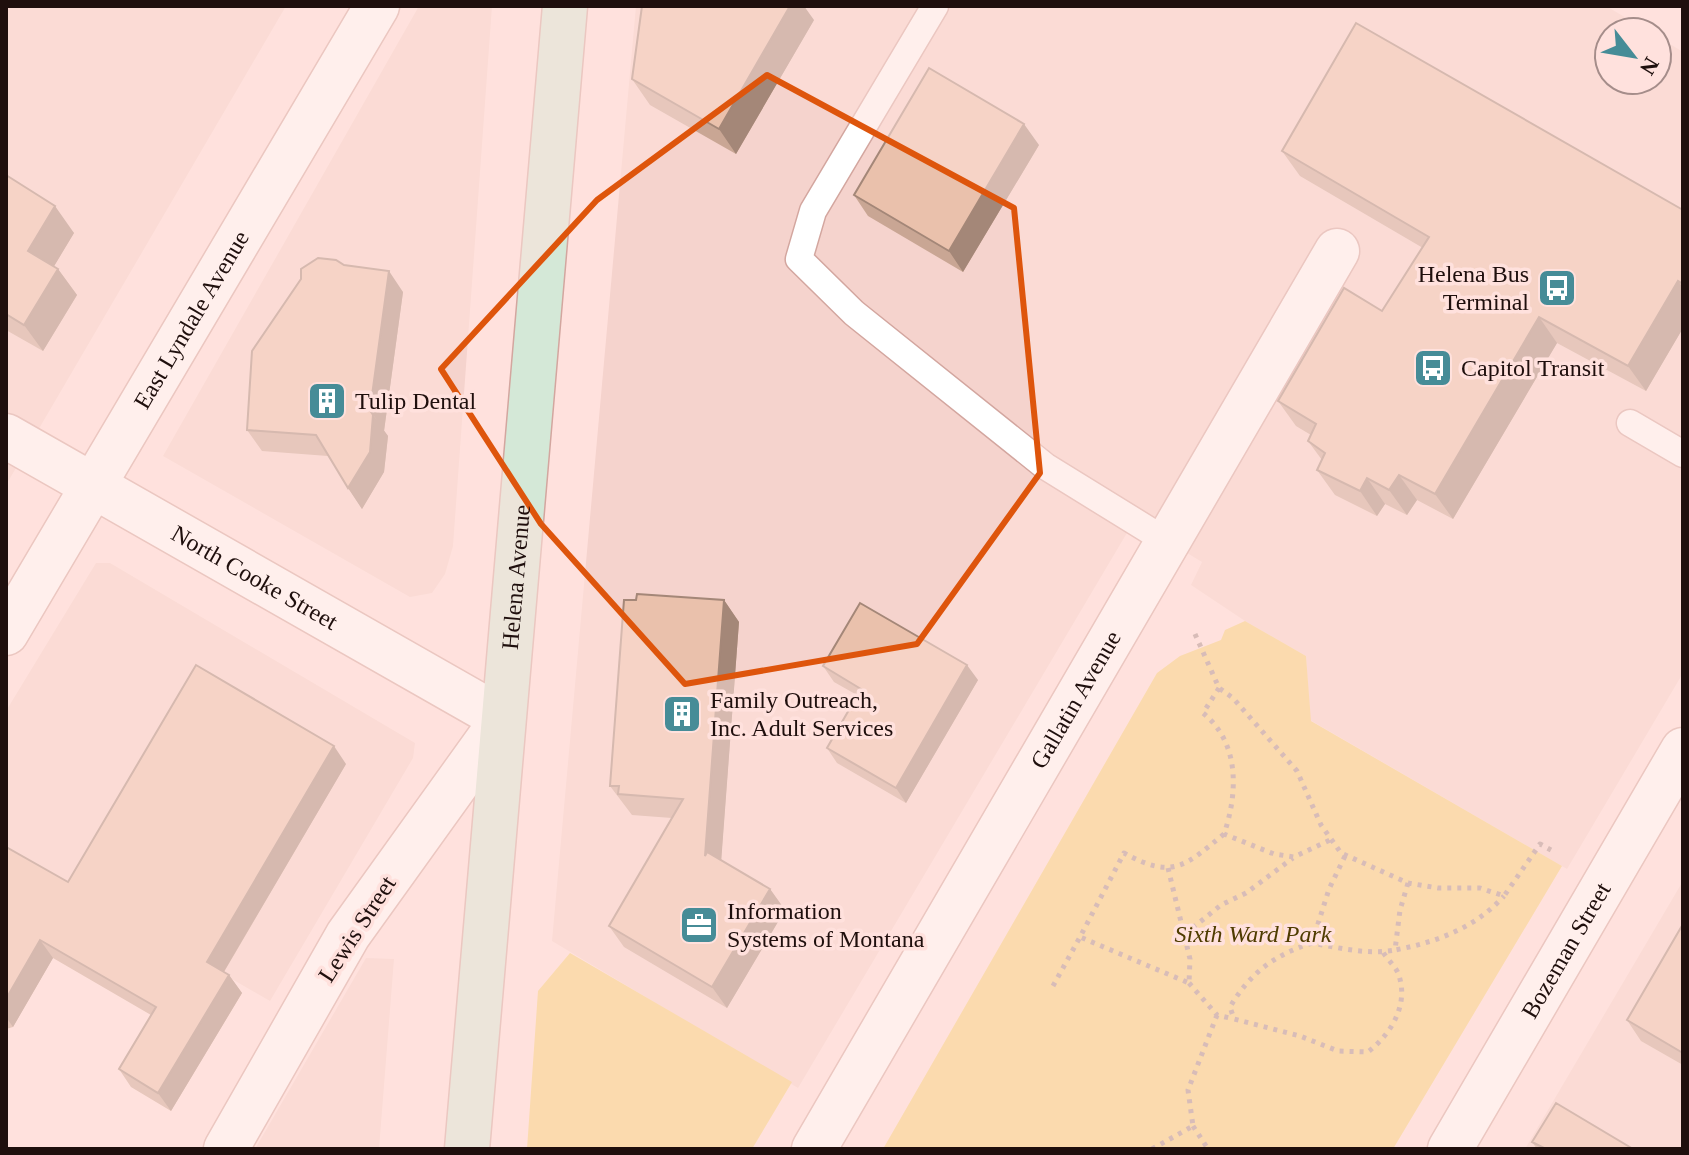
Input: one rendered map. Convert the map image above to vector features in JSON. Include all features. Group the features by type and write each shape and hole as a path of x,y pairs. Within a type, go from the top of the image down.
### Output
{"street":[{"name":"East Lyndale Avenue","path":"6,633 377,6"},
{"name":"Helena Avenue","path":"467,1149 565,6"},
{"name":"Gallatin Avenue","path":"814,1149 1337,251"},
{"name":"North Cooke Street","path":"6,436 503,719"},
{"name":"Lewis Street","path":"226,1149 348,935 503,719"},
{"name":"Bozeman Street","path":"1450,1149 1683,750"}],"lane":[{"path":"935,6 813,211 799,259 854,313 1045,466 1168,542"},
{"path":"1630,423 1683,454"}],"path":[{"path":"1195,634 1219,688 1233,698 1297,771 1316,816 1330,840 1345,856 1408,883 1438,888 1480,888 1504,896"},
{"path":"1053,986 1124,853 1144,864 1168,868 1193,858 1224,834 1233,808 1231,755 1222,735 1203,713 1219,688"},
{"path":"1224,834 1274,854 1294,857"},
{"path":"1185,934 1221,905 1246,893 1281,865 1330,840"},
{"path":"1234,1019 1230,1007 1256,971 1278,955 1312,943 1349,951 1383,952 1432,942 1482,917 1504,896 1540,844 1551,850"},
{"path":"1312,943 1329,889 1345,856"},
{"path":"1168,868 1190,959 1189,983"},
{"path":"1395,950 1400,910 1408,883"},
{"path":"1080,937 1189,983 1217,1015 1300,1036 1338,1051 1368,1052 1390,1030 1400,1007 1398,973 1383,952"},
{"path":"1208,1149 1193,1126 1188,1090 1217,1015"},
{"path":"1152,1149 1193,1126"}],"highlighted area":[{"path":"767,75 1014,208 1040,473 917,644 685,684 541,524 441,369 597,200"}],"shaded area":[{"path":"6,6 286,6 6,485"},
{"path":"419,6 492,6 453,546 445,574 432,593 410,597 163,456"},
{"path":"636,6 1606,6 1623,16 1593,16 1593,96 1673,96 1673,46 1683,52 1683,673 1567,869 1310,720 1306,656 1191,585 1202,562 1134,521 798,1088 552,941"},
{"path":"96,563 110,563 415,743 413,758 270,1001 6,848 6,711"},
{"path":"1683,881 1683,1149 1525,1149"},
{"path":"366,958 394,959 379,1149 255,1149"}],"green space":[{"name":"Sixth Ward Park","path":"1245,621 1306,656 1311,721 1562,866 1393,1149 883,1149 1157,673 1180,656 1221,640 1225,630"},
{"path":"570,953 792,1082 752,1149 527,1149 538,991"}],"building":[{"path":"642,6 790,6 719,129 632,79"},
{"name":"Helena Bus Terminal","path":"1356,23 1683,210 1683,284 1678,281 1628,366 1539,317 1435,494 1399,475 1389,490 1367,478 1360,491 1317,470 1325,453 1308,441 1316,424 1278,401 1344,288 1382,311 1429,237 1282,151"},
{"path":"929,68 1024,124 949,251 854,195"},
{"path":"6,175 55,206 28,251 58,269 24,325 6,314"},
{"name":"Tulip Dental","path":"318,258 389,271 370,410 373,415 370,452 348,488 316,435 247,430 252,351 301,279 301,269"},
{"path":"637,594 724,600 705,856 707,852 770,889 712,987 609,926 683,799 618,794 619,786 610,786 624,600 636,600"},
{"path":"860,603 967,665 896,788 827,748 861,689 823,666"},
{"path":"196,665 334,746 207,962 229,975 158,1093 119,1069 156,1007 40,940 6,999 6,847 68,882"},
{"path":"1683,924 1683,1053 1627,1020"},
{"path":"1556,1103 1633,1149 1546,1149 1532,1142"}],"place":[{"name":"Helena Bus Terminal","path":"1557,288"},
{"name":"Capitol Transit","path":"1433,368"},
{"name":"Tulip Dental","path":"327,401"},
{"name":"Family Outreach, Inc. Adult Services","path":"682,714"},
{"name":"Information Systems of Montana","path":"699,925"}]}
